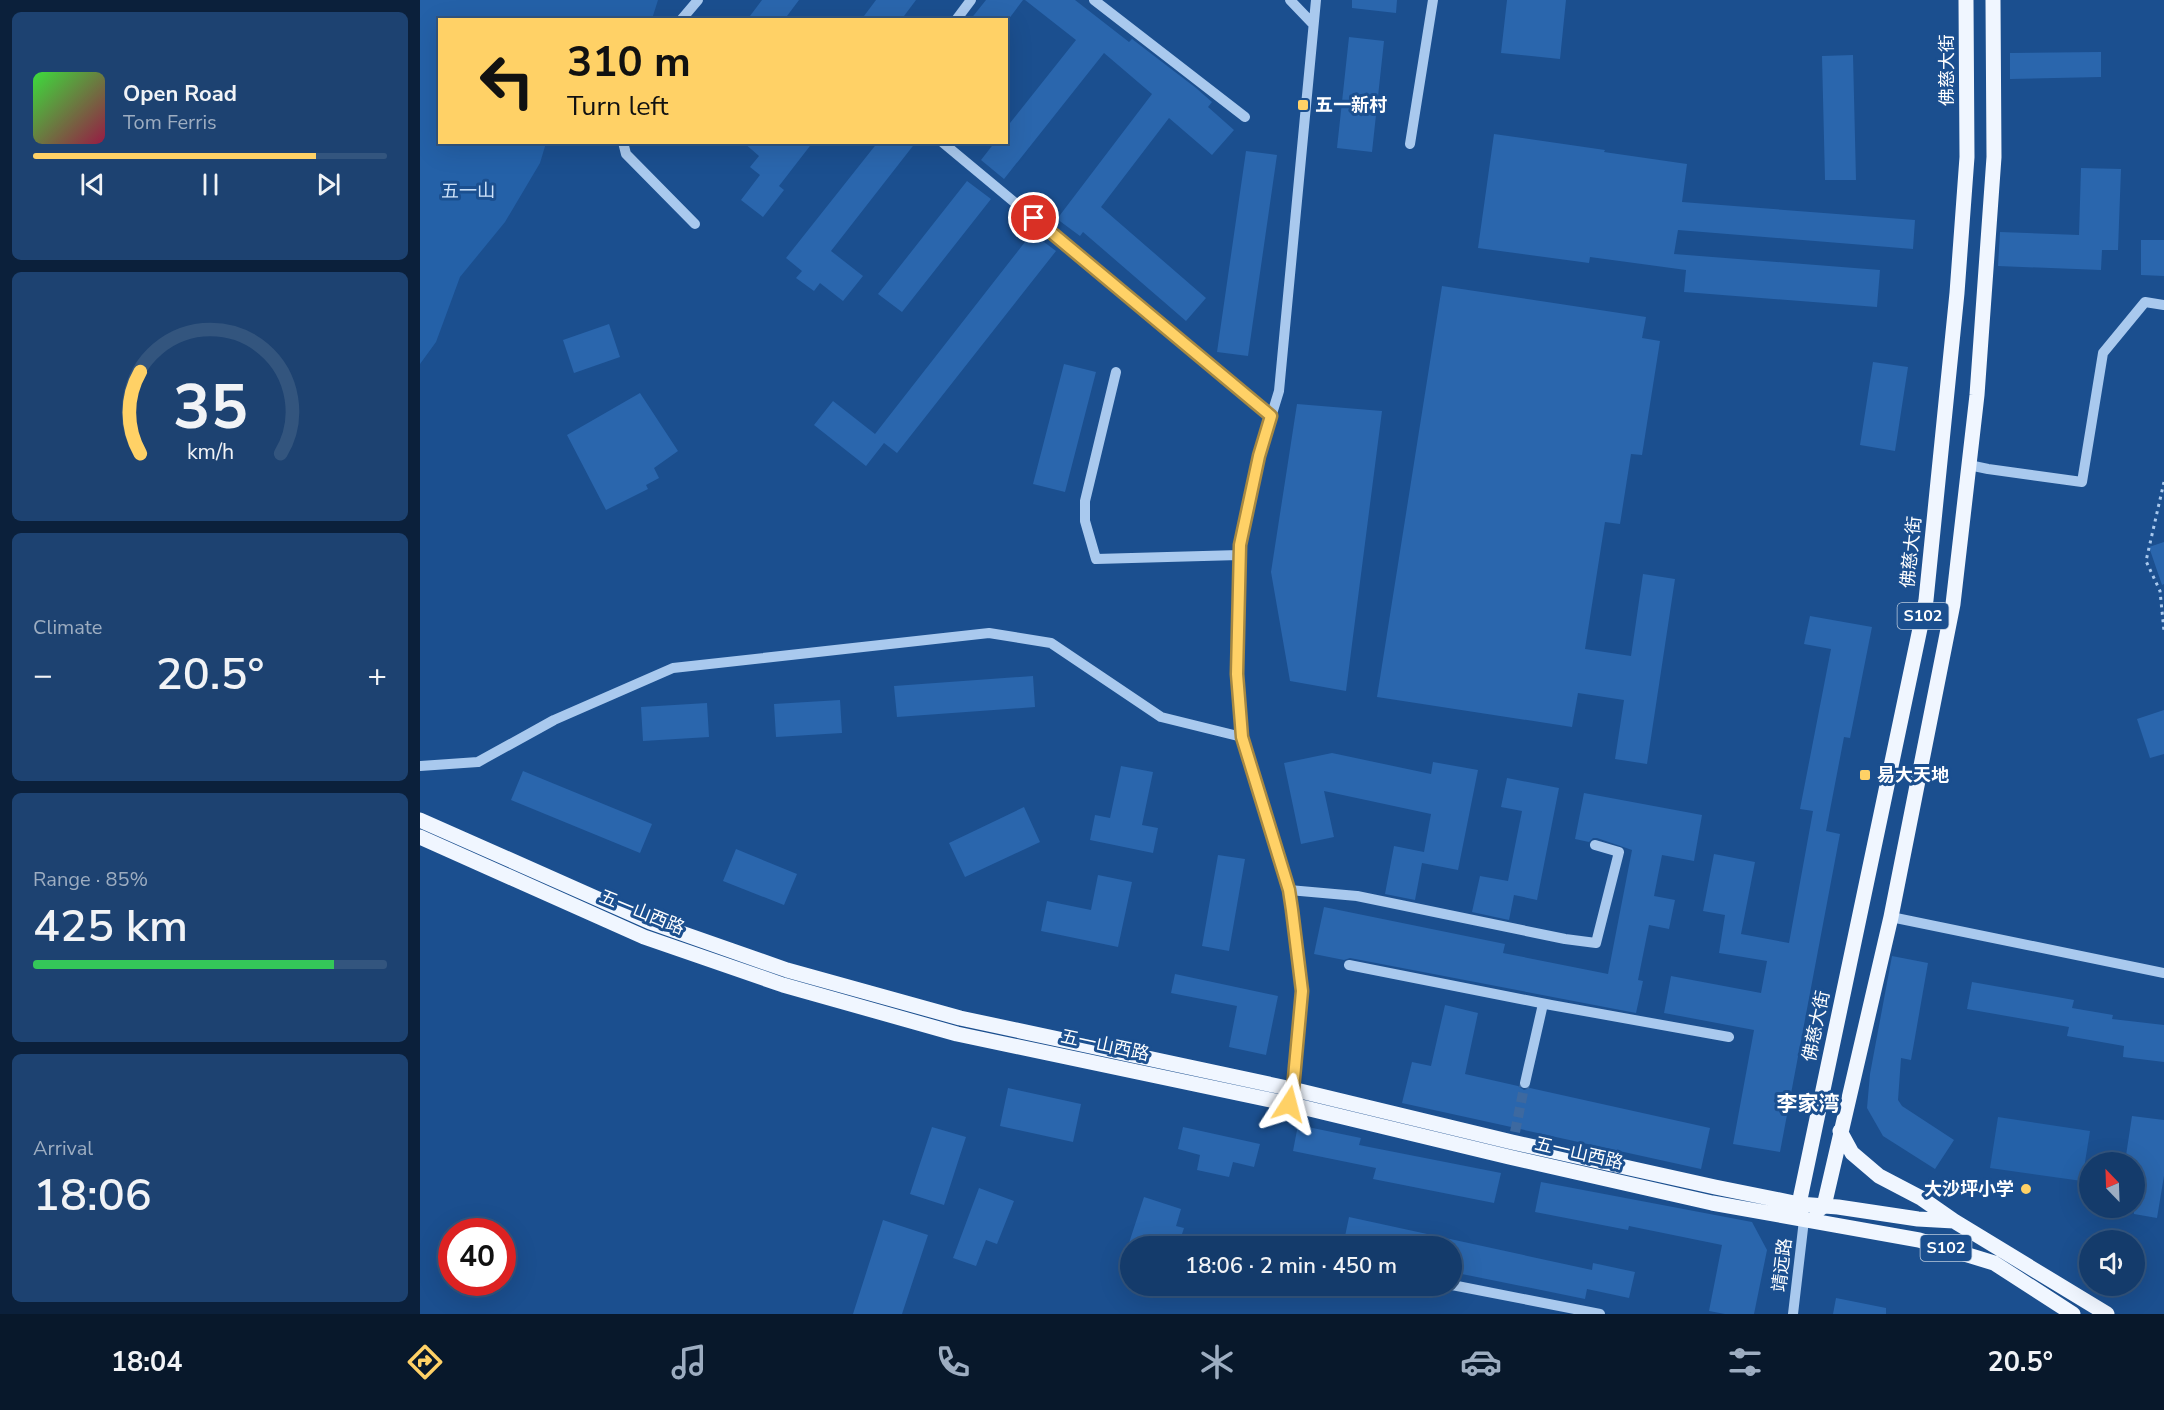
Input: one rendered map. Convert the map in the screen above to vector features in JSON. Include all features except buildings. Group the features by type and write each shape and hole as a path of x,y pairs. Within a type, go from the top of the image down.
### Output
{"main road":[{"name":"佛慈大街","path":"1804,1220 1799,1204 1926,600 1956,305 1966,157 1966,0"},
{"name":"S102","path":"1993,0 1994,157 1977,395 1953,604 1891,917 1840,1131 1852,1153 1879,1176 1921,1198 1954,1221 2107,1314"},
{"name":"五一山西路","path":"420,820 650,922 787,970 960,1018 1513,1137 1799,1204"},
{"name":"五一山西路","path":"420,837 644,937 783,985 957,1034 1289,1104 1712,1203 1804,1220"},
{"path":"1804,1220 1824,1206 1840,1131"},
{"path":"1799,1204 1918,1220 1954,1221"},
{"name":"S102","path":"1804,1220 1919,1240 1994,1263 2073,1314"}],"street":[{"path":"683,18 698,0"},
{"path":"958,18 971,0"},
{"path":"1094,0 1245,117"},
{"path":"1290,0 1313,24"},
{"path":"1289,1104 1293,1089 1302,991 1289,890 1242,737 1237,674 1239,555 1259,456 1279,391 1316,0"},
{"path":"1410,144 1434,0"},
{"path":"624,144 626,154 695,224"},
{"path":"944,144 1271,416"},
{"path":"1969,465 1988,470 2082,482 2103,353 2145,302 2164,305"},
{"path":"1116,372 1085,501 1085,521 1096,559 1239,555"},
{"path":"420,766 478,762 554,720 673,668 989,633 1051,643 1161,717 1242,737"},
{"path":"1289,890 1356,896 1565,939 1596,943 1619,852 1595,845"},
{"path":"1891,917 2164,973"},
{"path":"1349,965 1543,1004 1729,1037"},
{"path":"1525,1083 1543,1004"},
{"name":"靖远路","path":"1793,1314 1804,1220"},
{"path":"1462,1287 1600,1314"}],"path":[{"path":"2164,482 2146,561 2162,590 2164,632"}],"green space":[{"name":"五一山","path":"420,0 658,0 652,18 438,18 438,144 546,144 540,163 505,222 460,277 436,342 420,364"},
{"path":"1998,1117 2090,1131 2087,1152 2079,1152 2079,1181 1990,1168"}],"tunnel":[{"path":"1515,1132 1525,1083"}],"place":[{"name":"五一新村","path":"1303,105"},
{"name":"易大天地","path":"1865,775"},
{"name":"大沙坪小学","path":"2026,1189"}],"district":[{"name":"李家湾","path":"1808,1104"}],"route":[{"path":"1034,218 1271,416 1259,456 1240,545 1237,674 1242,737 1289,890 1302,991 1293,1089 1289,1104"}]}
